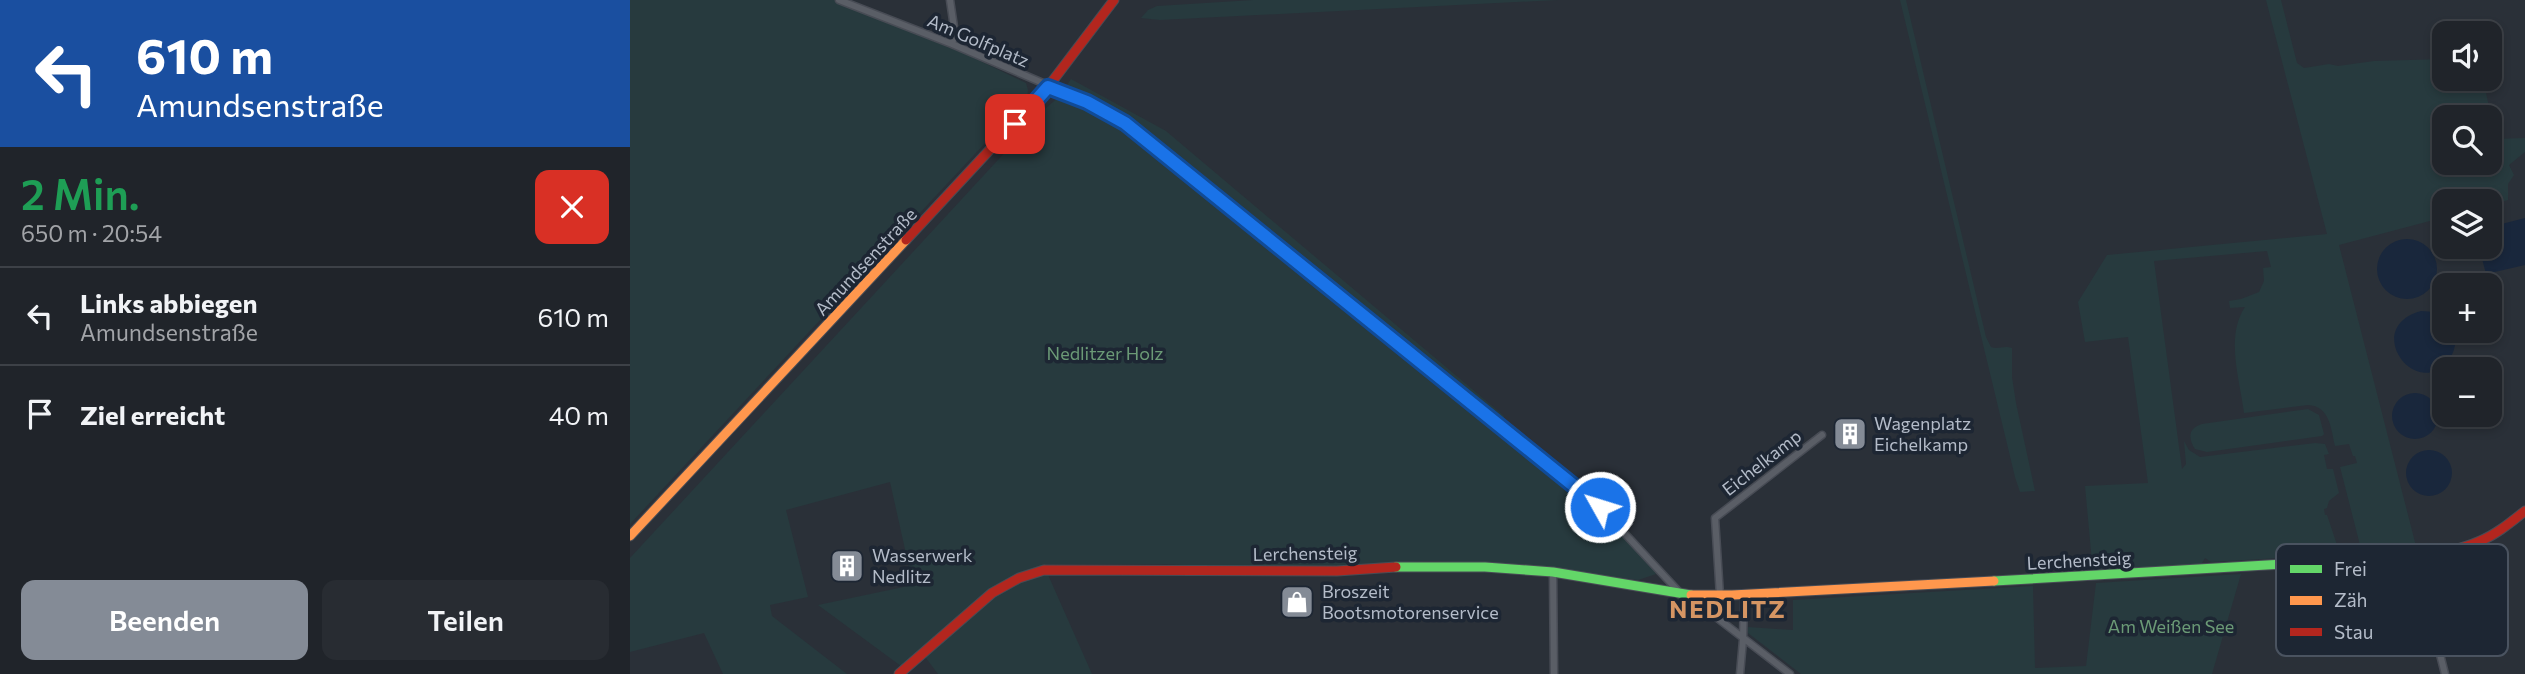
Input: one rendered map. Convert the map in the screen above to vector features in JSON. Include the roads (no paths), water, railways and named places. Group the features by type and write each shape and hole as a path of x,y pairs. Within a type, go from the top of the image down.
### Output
{"street":[{"name":"Am Golfplatz","path":"839,0 952,44 1087,102 1125,123 1600,507 1682,595 1712,614 1790,674"},
{"path":"950,0 955,34 952,44"},
{"name":"Amundsenstraße","path":"630,536 1048,87 1114,0"},
{"name":"Eichelkamp","path":"1720,596 1715,517 1822,435"},
{"name":"Lerchensteig","path":"2473,544 2525,511"},
{"name":"Lerchensteig","path":"899,674 992,593 1020,578 1044,570 1325,572 1409,566 1485,567 1553,572 1682,595 1720,596 2276,564"},
{"path":"1553,572 1554,674"},
{"path":"1740,674 1744,640 1744,595"},
{"path":"2440,656 2445,674"}],"water":[{"path":"2525,218 2525,265 2486,273 2482,259 2502,259 2502,224"},
{"path":"2407,239 2424,244 2432,252 2432,259 2435,259 2436,273 2432,273 2432,286 2418,297 2396,297 2382,286 2379,280 2379,258 2390,244 2396,241"},
{"path":"2421,311 2432,312 2432,343 2455,343 2451,357 2432,357 2432,371 2421,372 2409,367 2400,357 2395,344 2396,331 2404,319"},
{"path":"2415,393 2431,400 2432,427 2435,427 2431,432 2415,439 2399,432 2392,416 2399,400"},
{"path":"2429,450 2445,457 2452,473 2445,489 2429,496 2413,489 2406,473 2413,457"}],"place":[{"name":"Wagenplatz Eichelkamp","path":"1850,434"},
{"name":"Wasserwerk Nedlitz","path":"847,566"},
{"name":"Broszeit Bootsmotorenservice","path":"1297,602"}],"district":[{"name":"NEDLITZ","path":"1728,610"}],"park label":[{"name":"Nedlitzer Holz","path":"1105,354"},
{"name":"Am Weißen See","path":"2171,627"}]}
